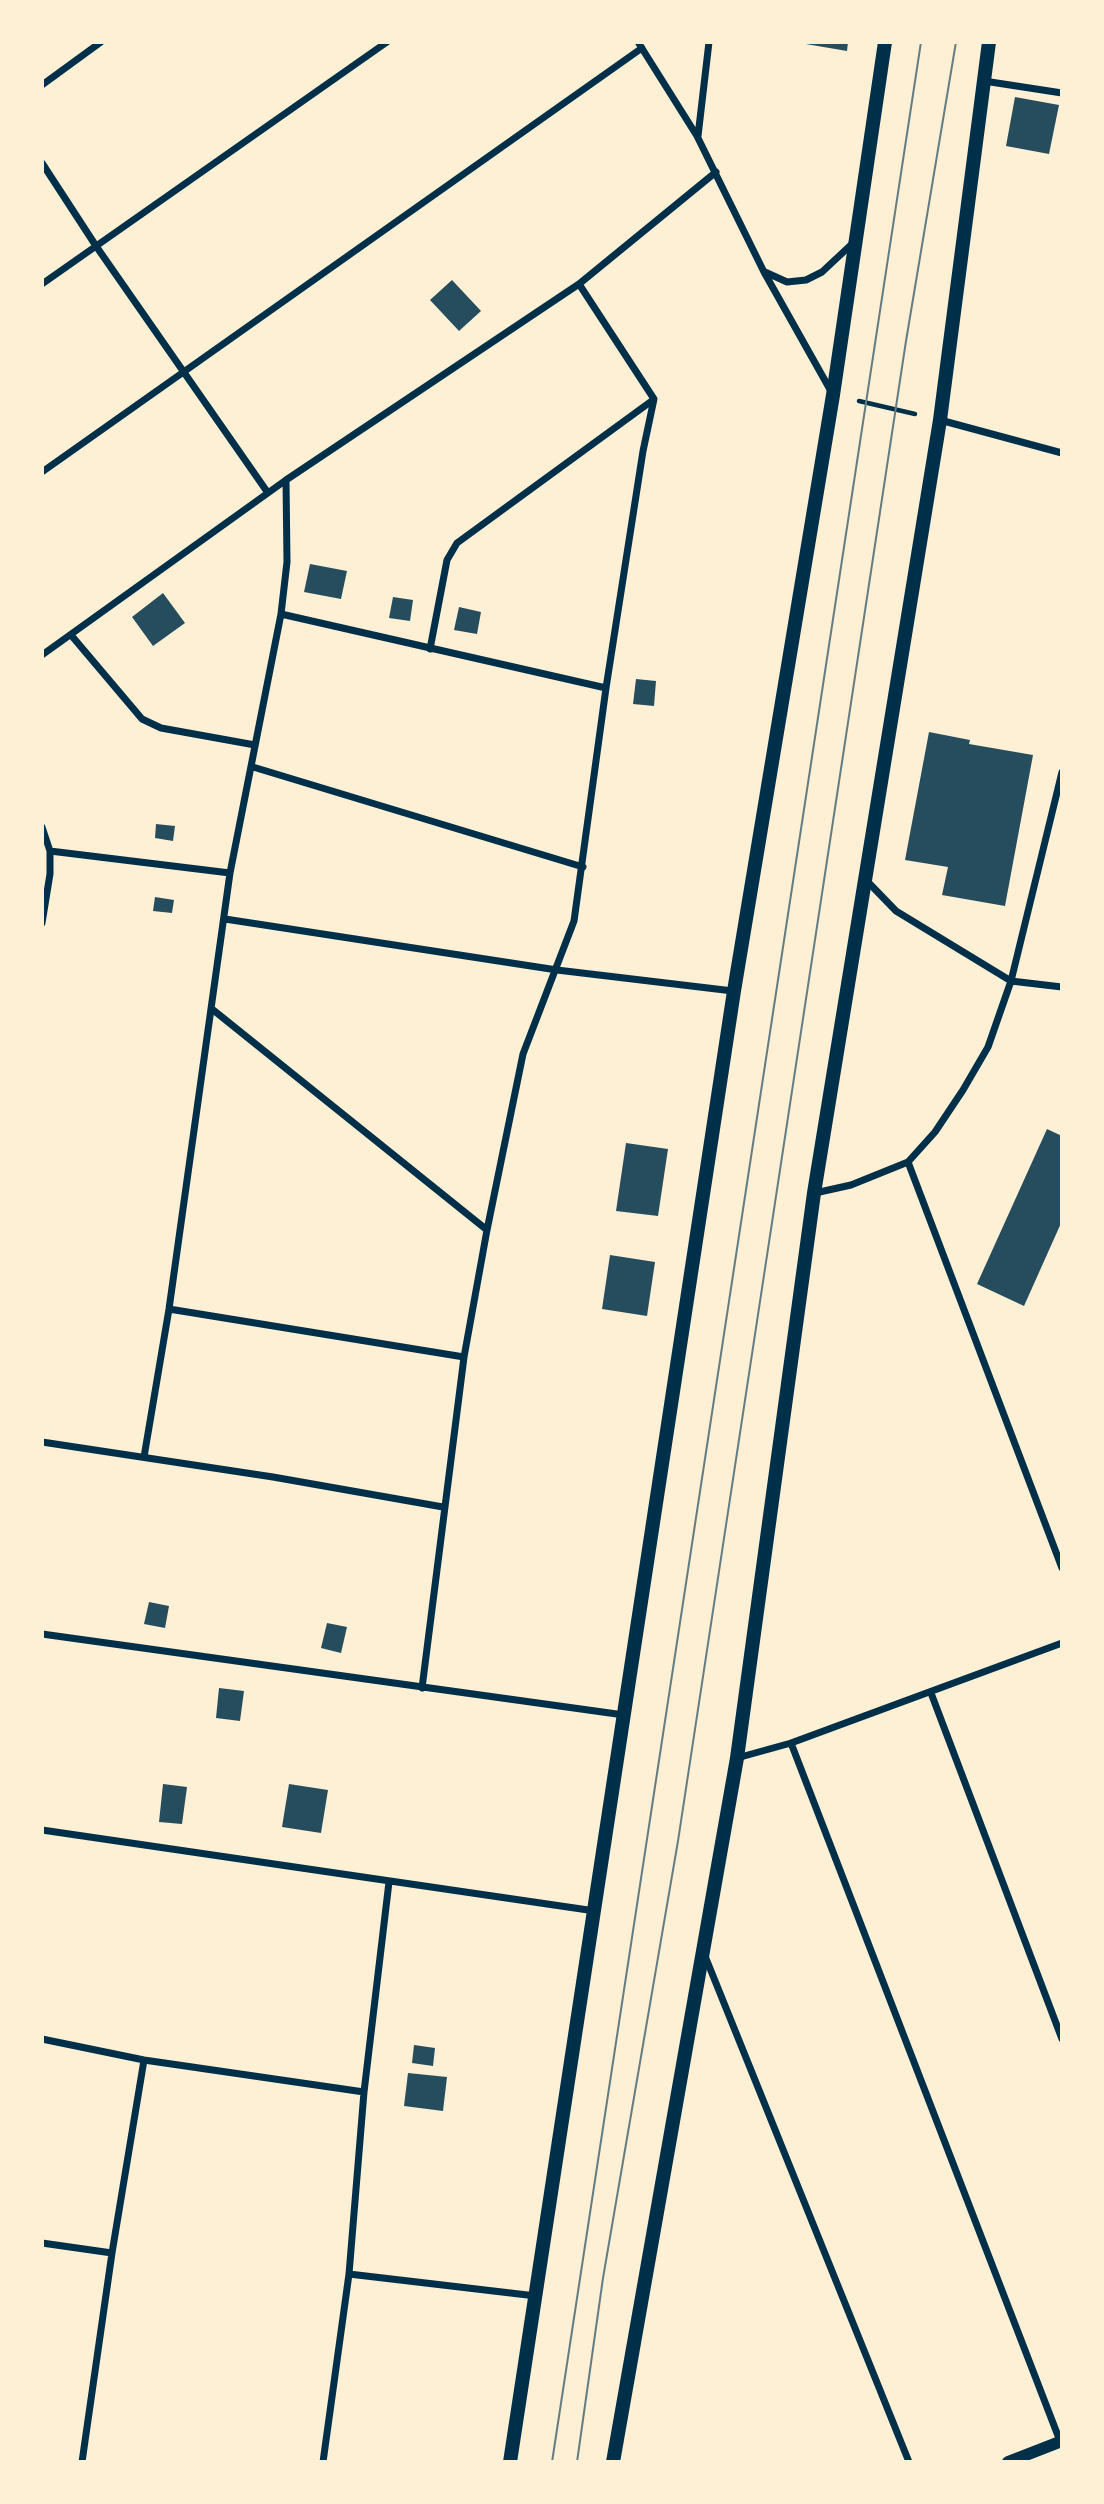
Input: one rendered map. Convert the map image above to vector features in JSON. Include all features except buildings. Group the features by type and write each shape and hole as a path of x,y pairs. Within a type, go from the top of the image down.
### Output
{"main road":[{"path":"510,2462 734,991 833,395 885,42"},
{"path":"625,2462 615,2456 737,1758 814,1193 940,421 989,42"}],"street":[{"path":"42,85 101,42"},
{"path":"42,284 387,42"},
{"path":"698,136 709,42"},
{"path":"42,472 640,45 698,136 764,272 833,395"},
{"path":"984,81 1062,93"},
{"path":"42,163 96,246 268,493"},
{"path":"42,655 286,480 579,284 716,172"},
{"path":"764,272 787,282 806,280 822,272 855,240"},
{"path":"422,1688 464,1357 523,1054 537,1014 558,970 574,921 606,688 643,451 654,399 579,284"},
{"path":"430,649 445,570 457,543 654,399"},
{"path":"940,421 1062,453"},
{"path":"144,1457 169,1309 230,873 281,614 287,562 286,480"},
{"path":"281,614 606,688"},
{"path":"71,635 142,719 161,728 255,745"},
{"path":"253,767 583,867"},
{"path":"814,1193 851,1185 908,1162 935,1132 982,1058 1011,981 1062,772"},
{"path":"42,827 50,851 42,923"},
{"path":"50,851 230,873"},
{"path":"864,878 896,911 1011,981 1062,987"},
{"path":"225,919 558,970 734,991"},
{"path":"212,1009 487,1230"},
{"path":"908,1162 1062,1568"},
{"path":"169,1309 464,1357"},
{"path":"42,1442 443,1507"},
{"path":"42,1634 624,1715"},
{"path":"737,1758 791,1743 1062,1643"},
{"path":"931,1693 1062,2039"},
{"path":"791,1743 1061,2441 1008,2462"},
{"path":"42,1830 596,1911"},
{"path":"323,2462 349,2274 364,2092 389,1882"},
{"path":"702,1947 909,2462"},
{"path":"42,2039 144,2060 364,2092"},
{"path":"82,2462 111,2253 144,2060"},
{"path":"42,2243 111,2253"},
{"path":"349,2274 537,2296"}],"path":[{"path":"833,395 940,421"}],"tram line":[{"path":"552,2462 921,42"},
{"path":"577,2462 603,2278 678,1841 906,341 956,42"}]}
